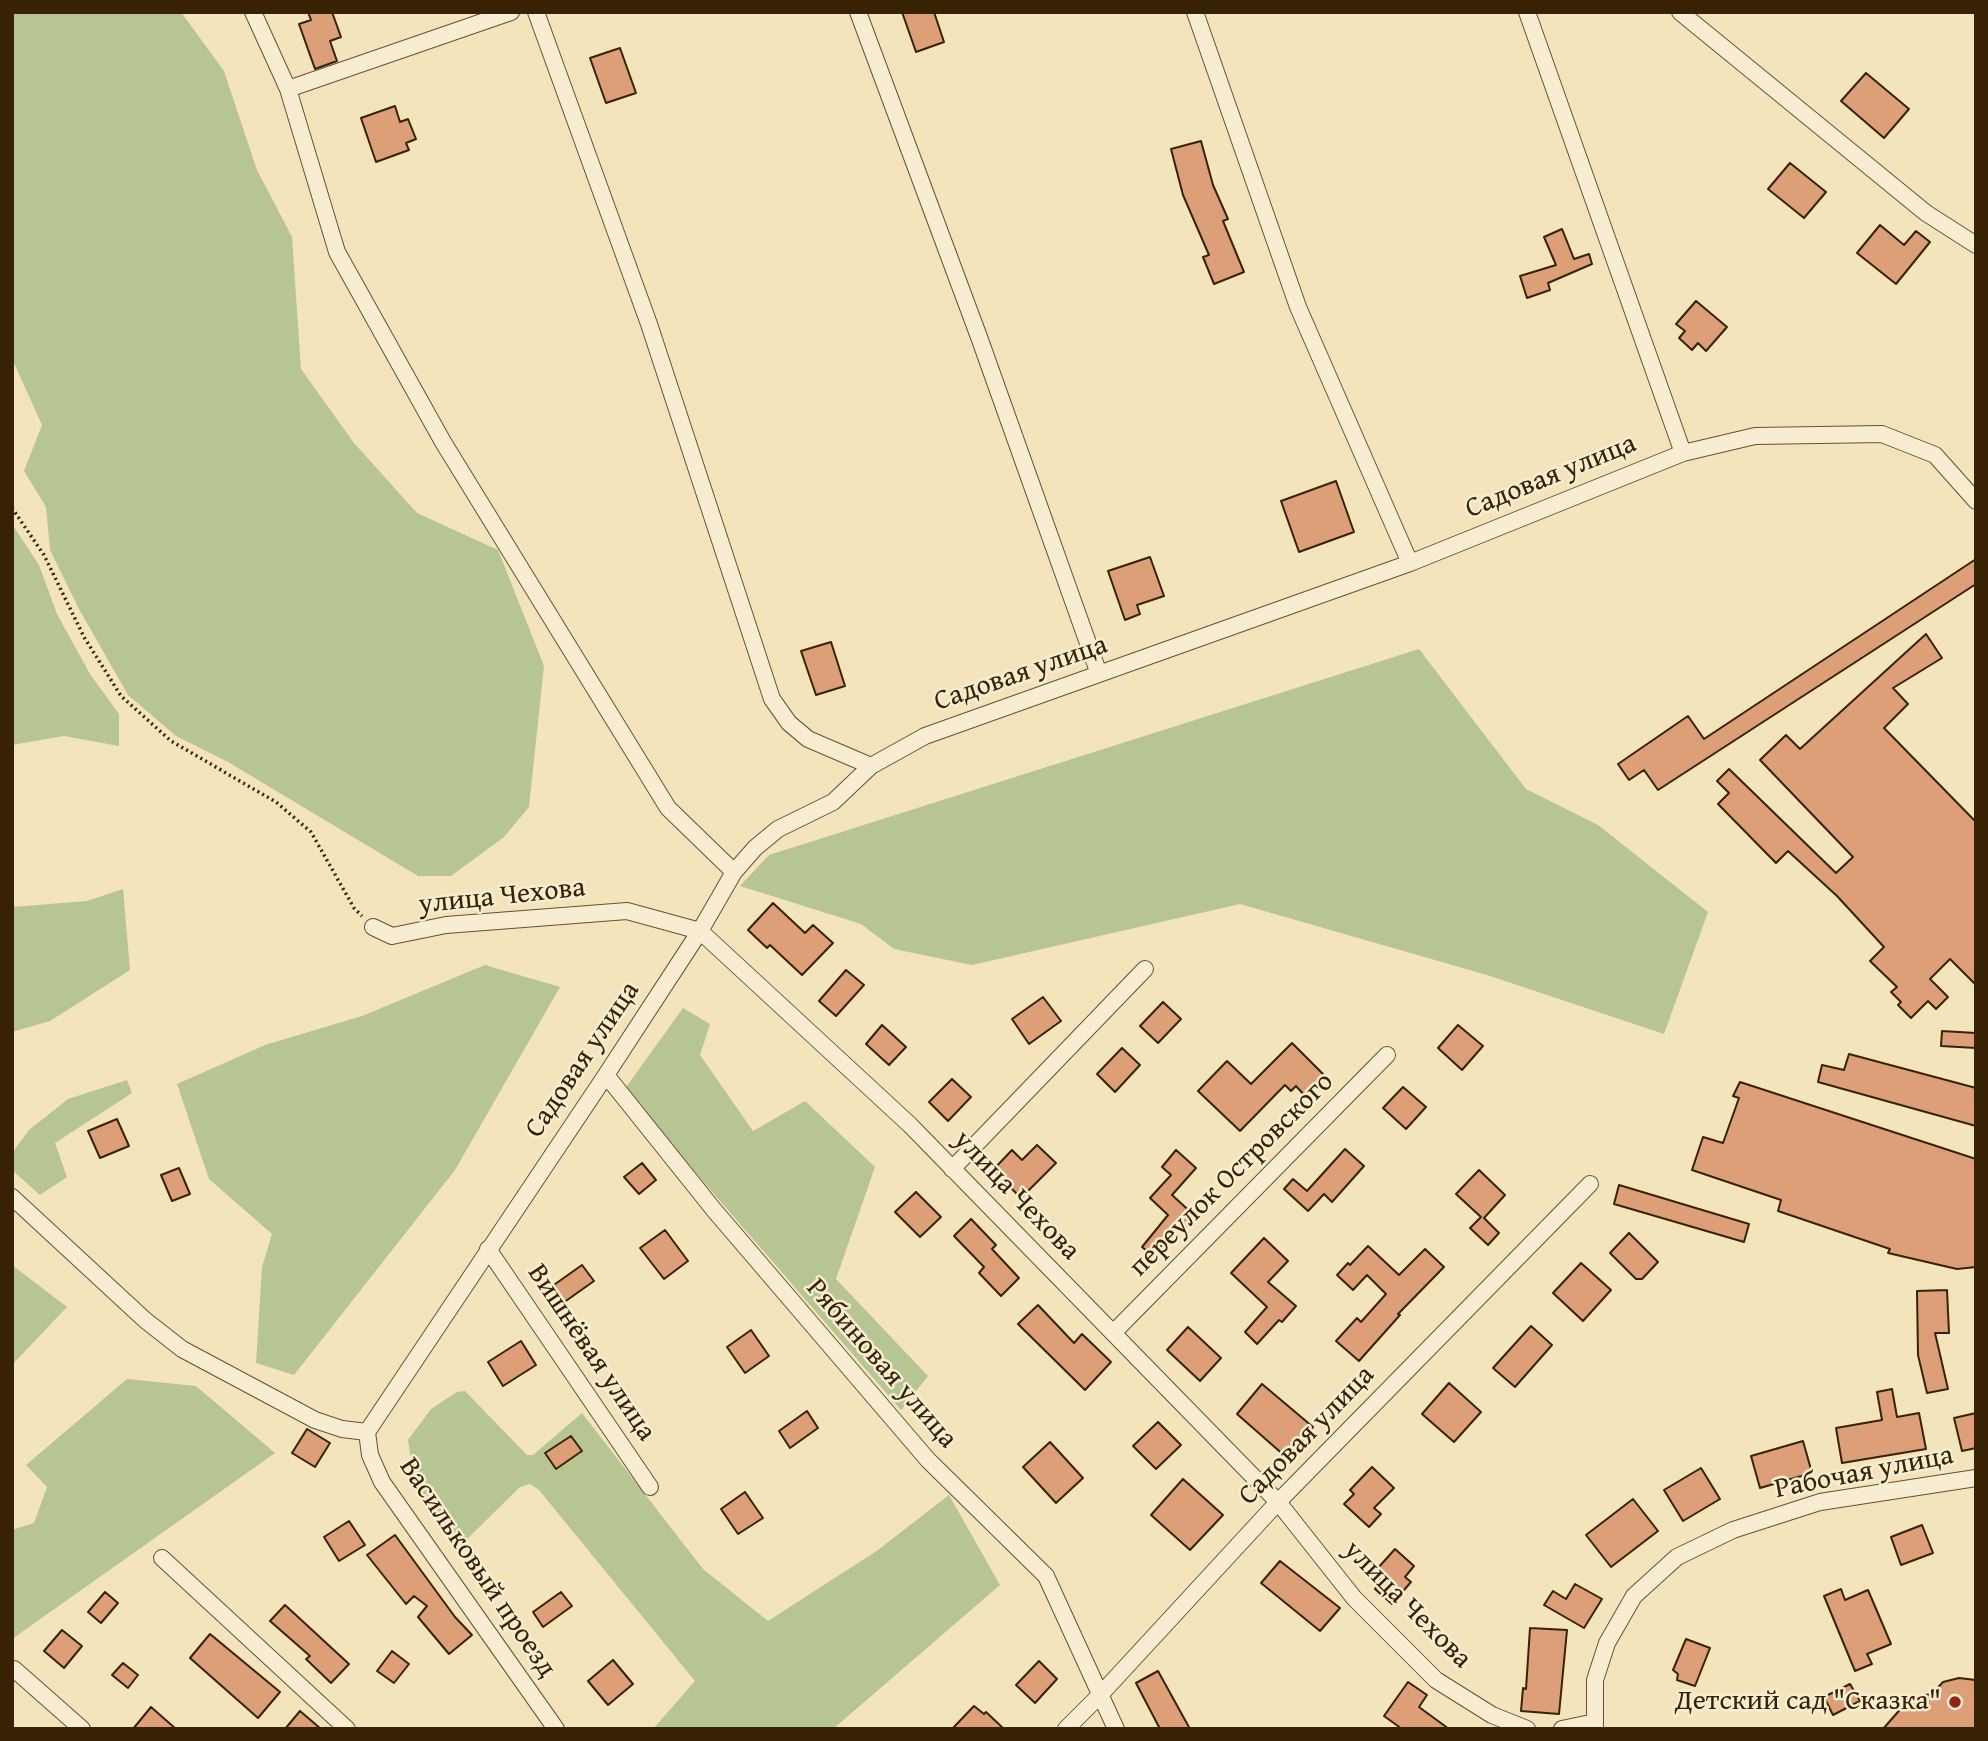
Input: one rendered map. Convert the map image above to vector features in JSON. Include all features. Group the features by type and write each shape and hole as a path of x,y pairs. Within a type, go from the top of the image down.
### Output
{"street":[{"path":"253,12 288,89 337,252 443,442 668,808 734,872"},
{"path":"288,89 511,12"},
{"path":"536,12 649,324 772,699 789,723 808,738 871,766"},
{"path":"858,12 979,337 1099,674"},
{"path":"1195,12 1298,307 1410,563"},
{"path":"1527,12 1683,453"},
{"path":"1680,12 1926,214 1976,245"},
{"name":"Садовая улица","path":"367,1432 606,1075 700,930 734,872 755,848 778,829 833,802 871,766 925,736 1410,563 1683,453 1755,436 1882,434 1935,454 1974,497"},
{"name":"улица Чехова","path":"373,927 392,936 446,925 628,911 700,930 910,1125 1278,1502 1354,1598 1436,1679 1492,1715 1527,1729"},
{"path":"952,1168 1145,969"},
{"name":"переулок Островского","path":"1113,1333 1387,1055"},
{"name":"Рябиновая улица","path":"606,1075 713,1210 928,1460 1046,1576 1116,1729"},
{"name":"Садовая улица","path":"1066,1729 1278,1502 1590,1184"},
{"path":"12,1197 145,1320 182,1349 315,1420 342,1429 367,1432"},
{"name":"Вишнёвая улица","path":"488,1249 650,1487"},
{"name":"Васильковый проезд","path":"367,1432 370,1455 382,1482 556,1729"},
{"name":"Рабочая улица","path":"1595,1725 1595,1680 1607,1643 1634,1596 1677,1557 1732,1530 1820,1502 1976,1478"},
{"path":"162,1558 347,1729"},
{"path":"14,1668 82,1729"},
{"path":"1562,1729 1595,1725"}],"path":[{"path":"12,508 44,555 84,638 121,696 170,741 276,802 311,832 354,908 373,927"}],"green space":[{"path":"12,12 181,12 224,71 257,170 292,237 301,369 354,443 417,513 498,550 544,666 529,807 504,837 451,876 418,876 228,762 176,736 128,695 79,609 50,550 46,507 24,471 42,425 14,363 12,350"},
{"path":"12,524 39,565 57,614 90,674 119,714 119,746 64,736 12,745"},
{"path":"1419,649 1526,789 1598,825 1708,912 1664,1034 1487,975 1240,904 972,965 894,949 861,924 740,886 769,855"},
{"path":"123,889 130,970 50,1021 12,1032 12,907 87,901"},
{"path":"485,965 560,987 455,1170 294,1375 256,1363 262,1267 272,1234 209,1179 177,1084 265,1045 362,1016"},
{"path":"683,1008 710,1024 700,1055 753,1131 805,1101 875,1167 836,1279 928,1376 901,1410 624,1090"},
{"path":"127,1080 132,1093 55,1143 67,1177 40,1195 12,1170 12,1153 29,1130 68,1099"},
{"path":"12,1265 67,1307 12,1365"},
{"path":"127,1379 196,1386 275,1453 12,1639 12,1530 34,1523 47,1487 26,1465"},
{"path":"465,1391 527,1455 533,1455 582,1413 703,1569 768,1621 878,1550 949,1495 1000,1585 833,1729 653,1729 695,1681 539,1490 530,1484 520,1487 462,1544 457,1545 415,1488 408,1440 431,1409 457,1392"}],"building":[{"path":"308,12 332,12 341,37 330,41 337,61 315,69 299,24 311,20"},
{"path":"902,12 934,12 944,42 916,52"},
{"path":"620,48 636,93 606,103 590,58"},
{"path":"1866,73 1909,109 1884,138 1841,101"},
{"path":"395,106 400,122 408,119 416,139 406,143 409,150 376,162 361,118"},
{"path":"1201,141 1213,185 1228,219 1223,221 1244,272 1214,284 1203,257 1209,255 1183,195 1171,149"},
{"path":"1790,163 1826,192 1804,218 1768,189"},
{"path":"1880,225 1904,245 1916,231 1930,242 1896,284 1857,253"},
{"path":"1562,229 1574,259 1589,254 1592,264 1548,283 1550,290 1527,298 1520,276 1556,265 1544,237"},
{"path":"1696,301 1727,327 1706,351 1698,343 1692,350 1679,338 1685,331 1676,324"},
{"path":"1336,481 1354,532 1299,552 1281,501"},
{"path":"1150,557 1164,596 1137,605 1140,614 1125,620 1108,571"},
{"path":"1976,559 1976,584 1658,790 1644,770 1629,780 1618,764 1688,716 1704,739"},
{"path":"1926,634 1942,658 1893,688 1908,704 1884,728 1976,822 1976,985 1950,959 1930,979 1948,997 1936,1009 1928,1001 1911,1018 1898,1005 1901,1002 1891,992 1897,987 1870,961 1884,947 1837,896 1788,851 1776,863 1718,804 1729,793 1717,781 1729,769 1836,873 1853,857 1760,760 1786,735 1800,749"},
{"path":"831,642 845,686 816,695 801,651"},
{"path":"773,903 805,933 813,925 833,943 802,975 770,945 767,948 748,930"},
{"path":"846,970 864,985 836,1016 819,1001"},
{"path":"1043,997 1061,1021 1029,1044 1012,1019"},
{"path":"1163,1002 1181,1019 1158,1043 1140,1026"},
{"path":"882,1025 906,1047 889,1065 866,1044"},
{"path":"1458,1025 1483,1046 1462,1070 1438,1048"},
{"path":"1942,1031 1976,1033 1976,1048 1941,1046"},
{"path":"1292,1043 1325,1076 1305,1096 1296,1086 1291,1091 1285,1085 1240,1131 1198,1091 1227,1061 1251,1084"},
{"path":"1122,1048 1140,1065 1115,1092 1097,1074"},
{"path":"1849,1054 1976,1088 1976,1126 1818,1082 1822,1065 1844,1070"},
{"path":"952,1079 971,1097 948,1121 929,1102"},
{"path":"1740,1082 1976,1159 1976,1267 1957,1269 1888,1253 1890,1249 1778,1211 1781,1200 1692,1170 1703,1137 1723,1143 1739,1098 1733,1096"},
{"path":"1403,1087 1426,1107 1406,1129 1383,1108"},
{"path":"117,1119 129,1146 100,1158 88,1131"},
{"path":"1037,1145 1056,1163 1021,1198 993,1170 1012,1150 1022,1160"},
{"path":"1345,1149 1364,1166 1332,1202 1324,1194 1308,1211 1284,1189 1293,1179 1307,1191"},
{"path":"1176,1150 1196,1168 1172,1195 1195,1216 1183,1229 1178,1225 1153,1256 1142,1247 1168,1215 1150,1198 1171,1175 1162,1167"},
{"path":"642,1163 656,1180 639,1194 624,1177"},
{"path":"179,1168 190,1194 172,1201 161,1175"},
{"path":"1479,1170 1505,1195 1484,1218 1499,1233 1488,1245 1470,1228 1481,1217 1456,1194"},
{"path":"1619,1185 1749,1224 1744,1242 1614,1204"},
{"path":"916,1192 941,1217 920,1237 895,1212"},
{"path":"971,1219 996,1245 992,1249 1019,1278 1001,1296 979,1273 984,1267 954,1236"},
{"path":"665,1230 688,1261 664,1279 640,1248"},
{"path":"1629,1233 1658,1262 1642,1279 1636,1279 1610,1253"},
{"path":"1264,1238 1288,1261 1268,1282 1296,1306 1257,1344 1245,1332 1267,1307 1231,1273"},
{"path":"1368,1246 1399,1275 1425,1249 1444,1267 1398,1314 1400,1315 1359,1361 1336,1341 1357,1318 1361,1322 1386,1294 1367,1275 1353,1290 1337,1275"},
{"path":"1581,1263 1611,1290 1583,1321 1553,1293"},
{"path":"582,1265 594,1281 563,1303 551,1287"},
{"path":"1947,1290 1949,1333 1935,1333 1948,1389 1927,1393 1918,1355 1917,1291"},
{"path":"1038,1305 1074,1343 1082,1334 1111,1362 1085,1390 1018,1324"},
{"path":"1531,1326 1552,1345 1515,1387 1493,1368"},
{"path":"1188,1327 1221,1358 1200,1381 1167,1350"},
{"path":"751,1330 769,1356 745,1373 727,1347"},
{"path":"521,1341 536,1365 503,1386 488,1362"},
{"path":"1449,1383 1481,1412 1454,1442 1422,1414"},
{"path":"1262,1384 1313,1427 1286,1457 1237,1414"},
{"path":"1892,1389 1897,1417 1919,1413 1926,1449 1842,1463 1836,1428 1882,1420 1877,1392"},
{"path":"807,1411 818,1428 790,1448 779,1431"},
{"path":"1976,1413 1976,1448 1962,1451 1954,1418"},
{"path":"1158,1422 1181,1445 1156,1469 1133,1446"},
{"path":"307,1429 330,1443 315,1467 292,1453"},
{"path":"571,1436 582,1451 556,1469 545,1453"},
{"path":"1803,1441 1812,1473 1760,1488 1751,1456"},
{"path":"1050,1442 1083,1478 1056,1503 1023,1467"},
{"path":"1372,1467 1394,1488 1374,1508 1381,1514 1369,1527 1344,1504 1354,1494 1350,1490"},
{"path":"1701,1468 1720,1499 1683,1521 1664,1490"},
{"path":"1183,1479 1223,1515 1190,1550 1151,1515"},
{"path":"745,1492 763,1518 738,1534 721,1509"},
{"path":"1633,1499 1658,1531 1611,1567 1586,1535"},
{"path":"349,1521 365,1545 339,1561 324,1537"},
{"path":"1922,1525 1933,1553 1901,1565 1891,1537"},
{"path":"395,1535 455,1617 472,1635 449,1654 418,1617 427,1606 414,1596 406,1604 367,1555"},
{"path":"1395,1549 1414,1566 1405,1577 1411,1582 1392,1604 1375,1589 1382,1581 1376,1576 1381,1570 1378,1568"},
{"path":"1280,1561 1340,1608 1320,1631 1261,1583"},
{"path":"1575,1584 1602,1599 1584,1628 1544,1605 1553,1591 1566,1599"},
{"path":"1841,1589 1845,1600 1868,1590 1891,1644 1867,1654 1872,1664 1855,1671 1824,1596"},
{"path":"105,1592 118,1603 101,1623 88,1612"},
{"path":"561,1592 572,1606 543,1627 533,1612"},
{"path":"285,1605 349,1664 331,1683 306,1659 310,1656 270,1621"},
{"path":"1530,1628 1567,1630 1559,1714 1521,1711 1523,1688 1526,1689"},
{"path":"62,1630 82,1646 64,1668 44,1651"},
{"path":"210,1634 280,1692 258,1718 190,1658"},
{"path":"1686,1639 1710,1648 1695,1686 1677,1680 1678,1674 1673,1670"},
{"path":"392,1651 409,1664 394,1683 377,1671"},
{"path":"613,1660 633,1684 608,1705 588,1681"},
{"path":"1039,1661 1057,1679 1035,1703 1016,1685"},
{"path":"123,1663 138,1675 128,1688 112,1675"},
{"path":"1158,1671 1190,1729 1160,1729 1136,1683"},
{"path":"1959,1678 1976,1680 1976,1729 1883,1729 1911,1697 1932,1694 1943,1682"},
{"path":"1408,1682 1427,1695 1419,1707 1449,1729 1402,1729 1384,1716"},
{"path":"1850,1684 1860,1701 1833,1715 1824,1697"},
{"path":"974,1706 984,1714 986,1712 1004,1729 952,1729"},
{"path":"151,1707 176,1729 133,1729"},
{"path":"300,1711 321,1729 285,1729"}],"place":[{"name":"Детский сад \"Сказка\"","path":"1955,1702"}]}
